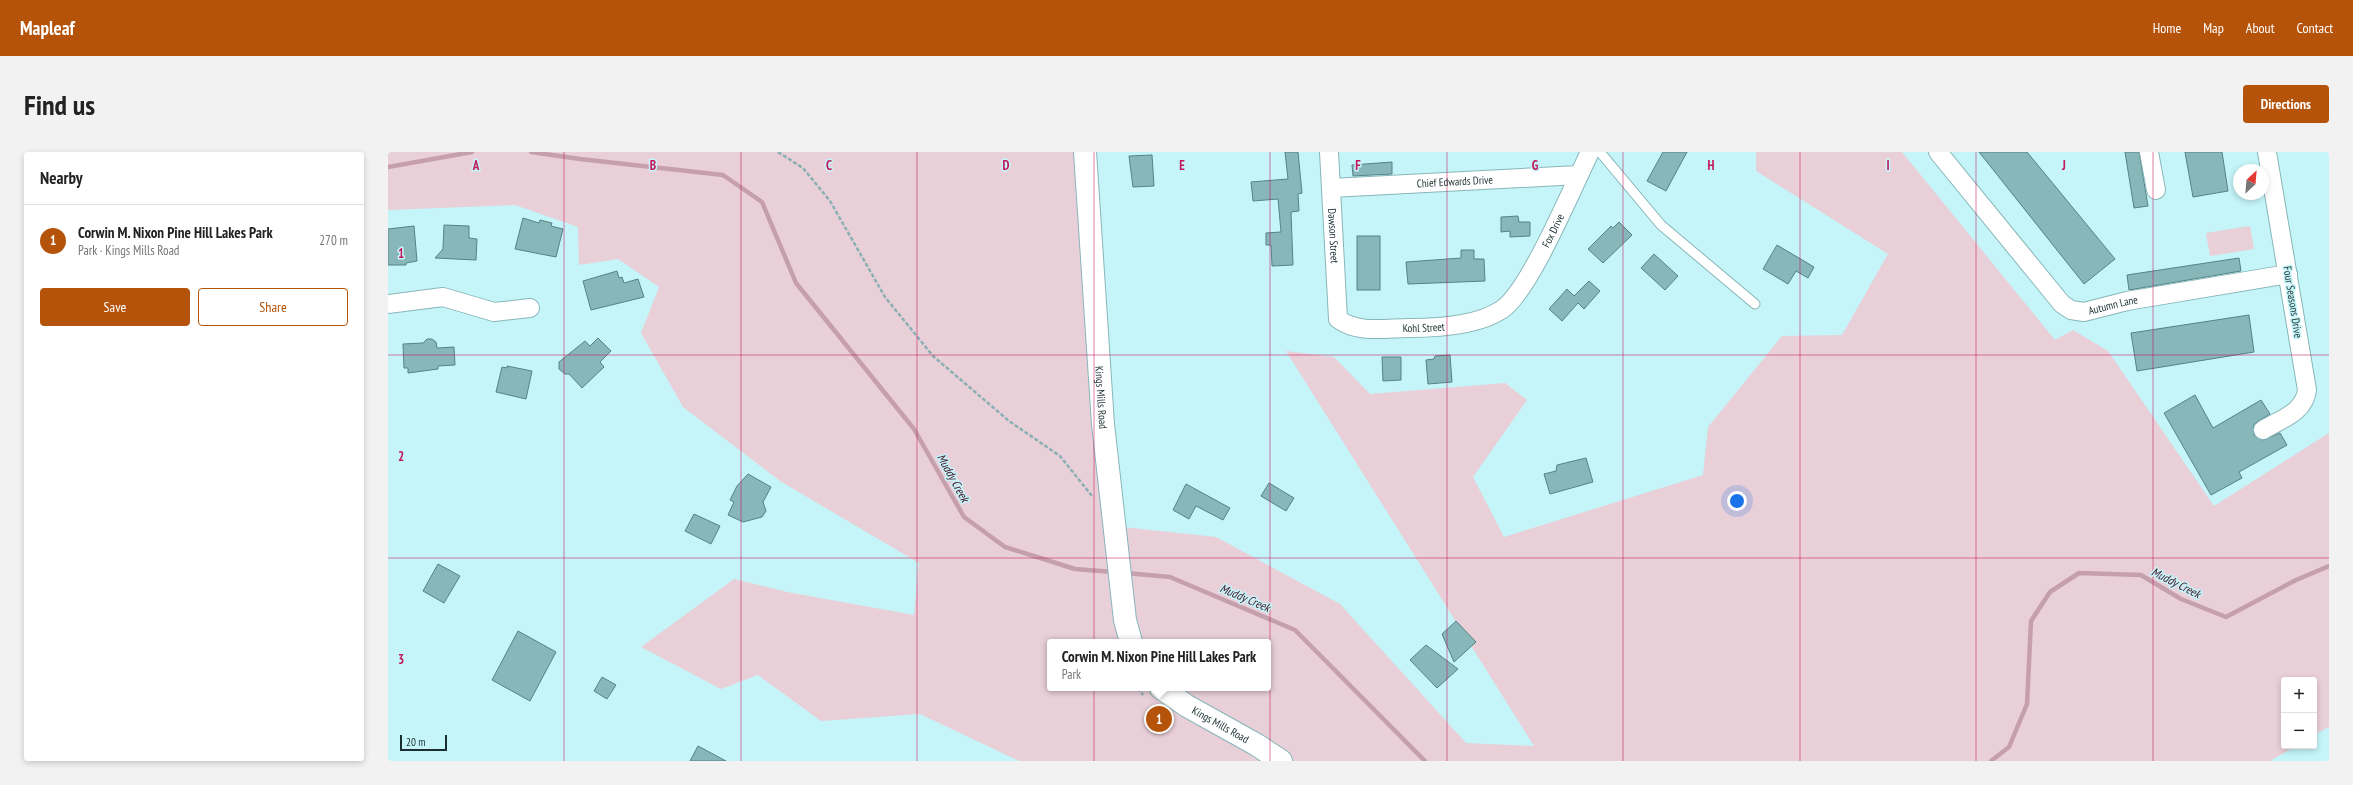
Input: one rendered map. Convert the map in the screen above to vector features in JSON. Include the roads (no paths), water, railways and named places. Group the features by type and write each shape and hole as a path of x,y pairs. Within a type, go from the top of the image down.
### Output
{"street":[{"name":"Kings Mills Road","path":"1085,152 1103,424 1125,620 1130,639"},
{"name":"Dawson Street","path":"1329,152 1338,319"},
{"name":"Fox Drive","path":"1508,305 1514,300 1544,246 1590,152"},
{"name":"Autumn Lane","path":"1938,152 2062,304 2071,310 2084,312 2127,301 2288,274"},
{"path":"2149,152 2156,190"},
{"name":"Four Seasons Drive","path":"2263,430 2299,409 2306,398 2307,390 2268,152"},
{"name":"Chief Edwards Drive","path":"1331,188 1578,175"},
{"path":"388,304 442,297 494,312 530,308"},
{"name":"Kohl Street","path":"1338,319 1345,324 1360,329 1412,328 1471,321 1492,315 1508,305"},
{"name":"Kings Mills Road","path":"1165,691 1187,706 1257,745 1281,761"}],"lane":[{"path":"1600,152 1661,225 1755,304"}],"waterway":[{"name":"Muddy Creek","path":"388,167 472,152"},
{"name":"Muddy Creek","path":"531,152 723,175 762,202 796,283 914,429 964,517 1005,547 1075,569 1113,572"},
{"name":"Muddy Creek","path":"1991,761 2009,747 2027,704 2031,621 2050,592 2079,573 2141,575 2181,599 2226,617 2296,580 2329,566"},
{"name":"Muddy Creek","path":"1126,573 1170,577 1295,630 1425,761"}],"place":[{"name":"Corwin M. Nixon Pine Hill Lakes Park","path":"1159,719"}]}
